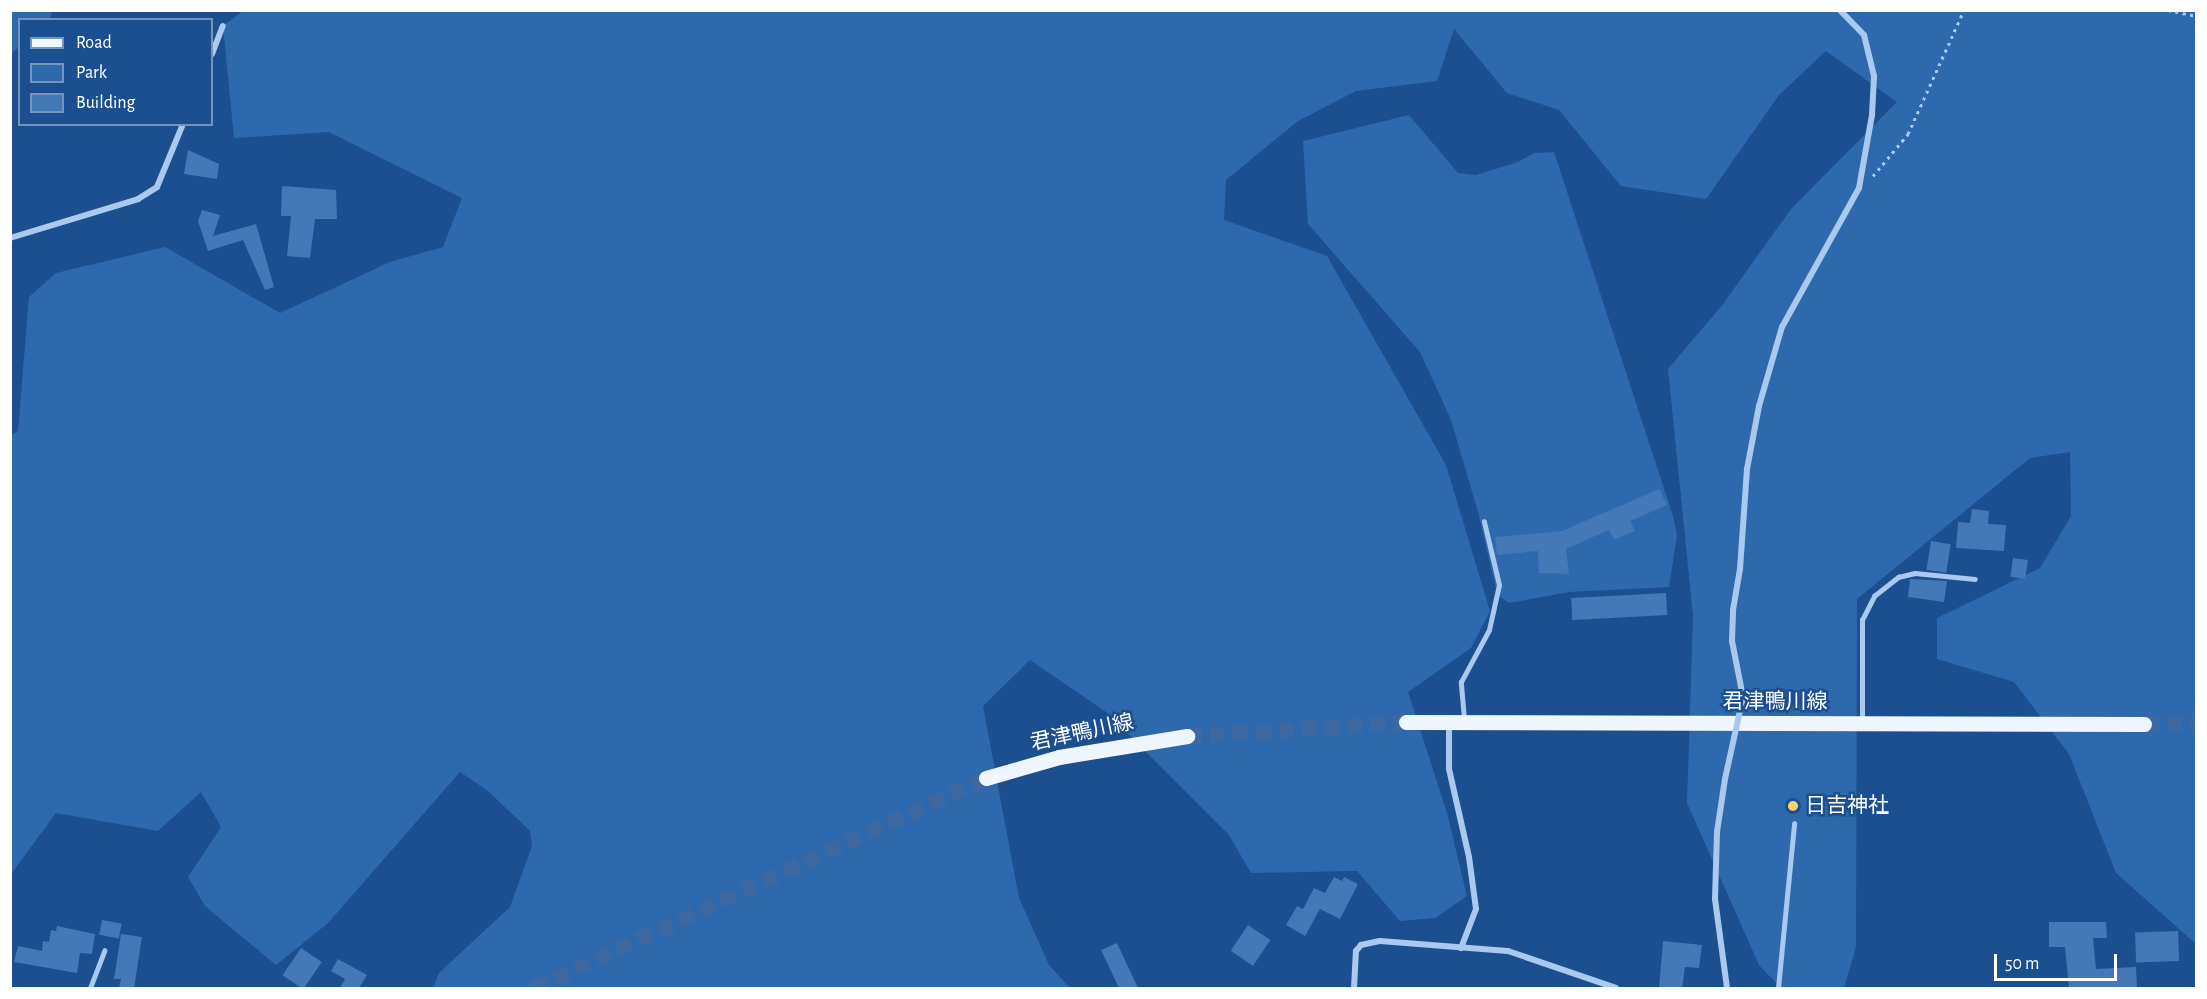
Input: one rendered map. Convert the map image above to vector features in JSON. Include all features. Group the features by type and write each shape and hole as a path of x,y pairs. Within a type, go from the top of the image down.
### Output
{"main road":[{"name":"君津鴨川線","path":"1406,722 2144,724"},
{"name":"君津鴨川線","path":"986,778 1059,758 1188,736"}],"street":[{"path":"1727,988 1715,899 1717,832 1725,779 1743,697 1732,641 1747,469 1760,406 1782,327 1859,188 1872,115 1874,76 1864,35 1840,10"},
{"path":"213,51 223,26"},
{"path":"10,238 138,199 157,187 182,126"},
{"path":"1457,722 1449,769 1469,857 1476,909 1461,948"},
{"path":"1354,988 1356,951 1361,945 1380,941 1508,951 1616,988"}],"lane":[{"path":"1457,722 1461,682 1489,630 1499,585 1484,522"},
{"path":"1862,723 1862,620 1874,596 1898,577 1915,573 1975,579"},
{"path":"1778,988 1794,825"},
{"path":"90,988 104,951"}],"path":[{"path":"1859,188 1880,170 1908,134 1964,10"},
{"path":"2168,10 2196,16"},
{"path":"2190,10 2196,16"}],"green space":[{"path":"11,10 52,11 50,18 18,18 18,48 11,54"},
{"path":"243,11 2196,11 2196,944 2116,873 2069,754 2014,682 1937,659 1937,618 2040,568 2071,516 2070,452 2030,458 1857,599 1856,947 1844,988 1781,988 1759,965 1687,803 1693,616 1668,369 1723,304 1791,209 1897,102 1826,51 1779,95 1706,199 1621,186 1559,110 1507,93 1454,29 1437,81 1356,91 1298,121 1226,180 1224,220 1327,256 1446,465 1490,611 1471,648 1408,692 1447,813 1467,896 1435,918 1400,921 1357,871 1251,873 1229,835 1106,712 1030,660 983,706 1019,898 1049,965 1070,988 433,988 439,973 510,907 532,846 530,831 488,791 460,772 328,923 276,965 205,906 188,877 221,827 201,792 158,831 56,813 11,874 10,436 18,431 29,297 56,273 165,247 280,313 390,262 443,247 462,198 329,132 234,138 223,26"},
{"path":"1409,115 1458,173 1476,175 1518,162 1534,153 1554,152 1673,516 1677,535 1669,587 1569,592 1509,603 1497,594 1478,512 1451,420 1420,352 1308,224 1303,141"}],"building":[{"path":"188,150 219,164 217,179 184,174"},
{"path":"282,186 336,190 337,219 315,219 310,258 287,256 291,216 281,216"},
{"path":"202,210 220,215 213,236 256,224 274,287 265,290 243,240 208,251 198,221"},
{"path":"1659,489 1667,505 1630,521 1635,531 1614,540 1609,530 1566,549 1569,574 1539,573 1538,551 1497,555 1495,537 1562,531"},
{"path":"1972,509 1989,511 1988,524 2006,525 2004,551 1956,548 1958,522 1970,523"},
{"path":"1931,541 1951,544 1946,573 1926,570"},
{"path":"2013,558 2028,560 2025,579 2010,577"},
{"path":"1910,579 1947,581 1944,602 1908,597"},
{"path":"1666,593 1667,615 1572,620 1571,598"},
{"path":"1334,877 1342,881 1344,877 1358,884 1340,919 1320,909 1305,936 1286,925 1297,906 1303,909 1314,888 1325,893"},
{"path":"102,920 122,924 119,939 99,935"},
{"path":"2049,922 2106,922 2107,938 2093,938 2096,969 2136,967 2137,988 2069,988 2065,947 2049,947"},
{"path":"1248,925 1270,940 1253,966 1231,951"},
{"path":"57,926 95,934 92,954 80,953 77,973 14,962 18,946 42,951 43,941 49,942 51,930 56,931"},
{"path":"2178,931 2179,961 2136,962 2135,933"},
{"path":"121,934 142,937 134,988 119,988 121,979 114,979"},
{"path":"1663,941 1702,945 1699,968 1685,967 1682,988 1659,988"},
{"path":"1117,943 1138,988 1119,988 1101,950"},
{"path":"301,948 322,962 304,988 283,975"},
{"path":"338,959 367,975 359,988 340,988 345,979 331,971"}],"tunnel":[{"path":"1187,736 1406,722"},
{"path":"2144,724 2196,723"},
{"path":"534,988 986,778"}],"place":[{"name":"日吉神社","path":"1793,806"}]}
